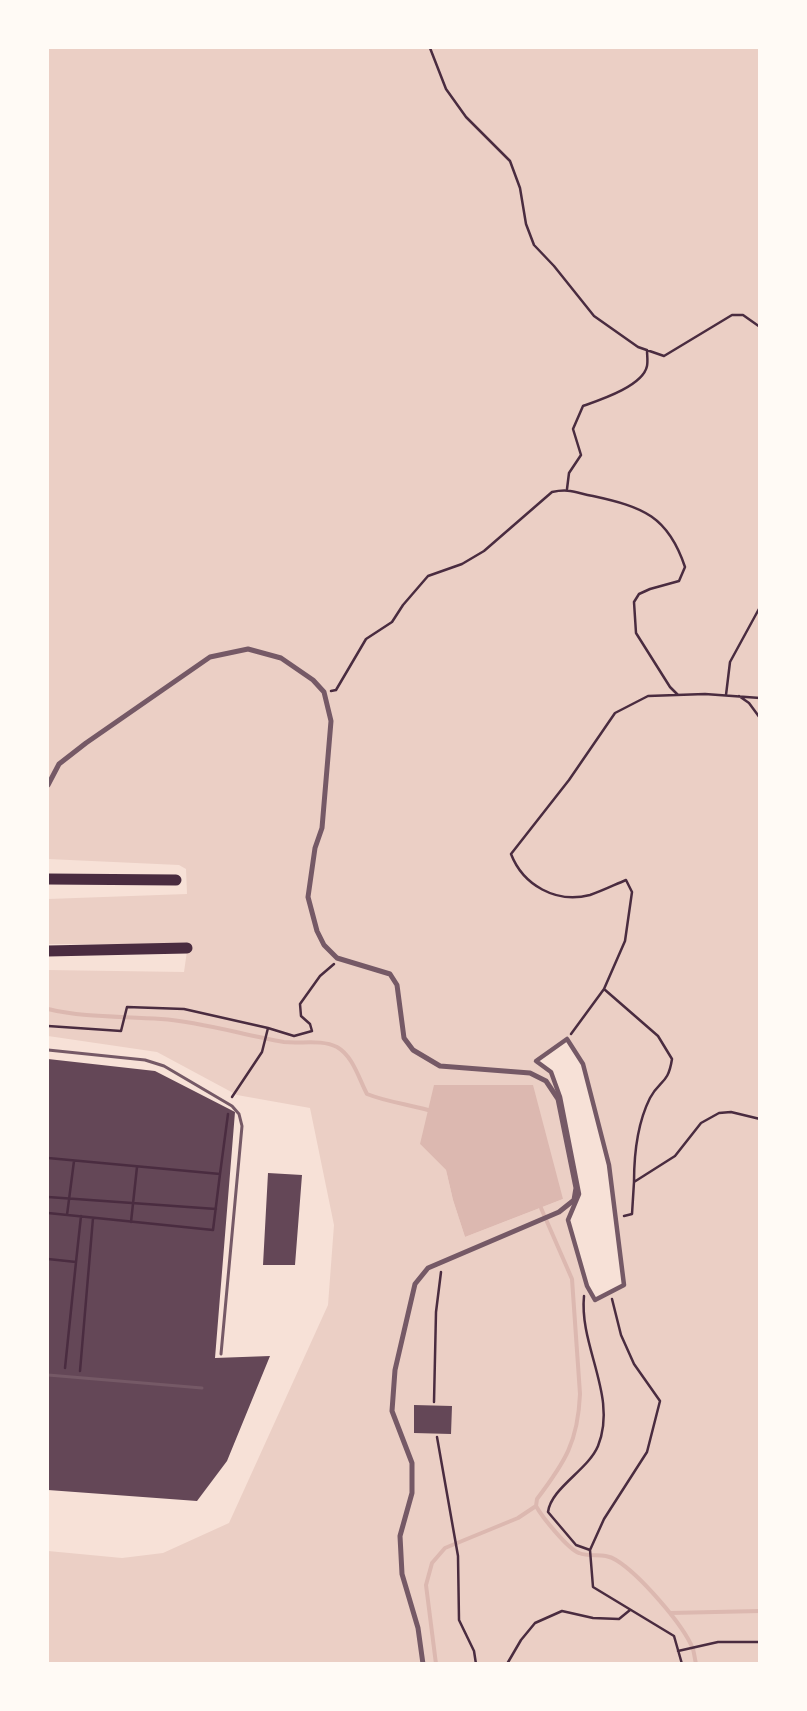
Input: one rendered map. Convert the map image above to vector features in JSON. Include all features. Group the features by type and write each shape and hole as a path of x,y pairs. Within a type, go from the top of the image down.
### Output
{"highway":[{"path":"48,879 176,880"},
{"path":"48,951 187,948"}],"street":[{"path":"48,785 59,764 86,743 210,657 248,649 281,658 313,680 324,692 331,721 322,828 315,848 308,897 317,931 324,946 337,958 390,974 398,985 404,1038 413,1050 440,1066 530,1073 546,1081 558,1099 576,1188 574,1200 559,1212 428,1268 416,1284 395,1370 392,1411 412,1463 412,1493 400,1536 402,1574 418,1628 423,1664"},
{"path":"48,874 83,879"},
{"path":"567,1039 583,1064 609,1165 624,1285 595,1300 587,1286 568,1220 579,1194 560,1097 551,1072 536,1061 567,1039"}],"lane":[{"path":"48,1050 145,1060 164,1066 232,1106 239,1114 242,1126 221,1354"},
{"path":"48,1375 202,1388"}],"path":[{"path":"430,48 446,89 461,110 510,161 520,188 526,224 534,245 554,266 594,316 616,333 647,350 664,356 732,315 743,315 760,327"},
{"path":"567,489 569,473 581,455 573,429 584,406 613,395 636,381 647,368 647,350"},
{"path":"324,692 336,690 366,639 392,622 403,605 428,576 462,564 484,551 552,492 567,489 618,500 646,513 667,530 679,549 685,567 679,581 639,594 634,602 636,633 670,687 678,695"},
{"path":"726,694 730,662 760,607"},
{"path":"567,1039 604,989 625,941 632,892 626,880 589,895 568,898 542,891 517,870 511,854 569,780 615,712 648,696 726,694 760,698"},
{"path":"738,695 749,703 760,718"},
{"path":"48,1026 121,1030 127,1007 184,1009 268,1028 294,1036 312,1030 310,1024 301,1016 300,1004 337,958"},
{"path":"604,989 658,1036 672,1059 670,1076 651,1096 640,1120 632,1214 615,1218"},
{"path":"230,1100 262,1052 268,1028"},
{"path":"48,1213 213,1230 229,1108"},
{"path":"634,1182 675,1156 700,1123 719,1114 731,1112 760,1119"},
{"path":"48,1158 220,1174"},
{"path":"68,1215 74,1161"},
{"path":"132,1222 137,1167"},
{"path":"48,1197 216,1209"},
{"path":"64,1376 81,1216"},
{"path":"79,1377 94,1218"},
{"path":"48,1259 76,1262"},
{"path":"434,1402 438,1280 446,1259"},
{"path":"587,1286 583,1298 584,1326 605,1406 598,1446 584,1467 549,1502 548,1512 576,1545 590,1550"},
{"path":"610,1293 621,1335 634,1364 660,1401 647,1452 604,1519 590,1550 594,1587 674,1636 682,1664"},
{"path":"437,1437 458,1556 459,1620 474,1651 476,1664"},
{"path":"507,1664 521,1640 535,1624 562,1611 593,1618 620,1619 630,1610"},
{"path":"678,1651 718,1642 760,1642"}],"shaded area":[{"path":"48,48 759,48 759,1663 48,1663 48,1551 122,1558 163,1553 229,1523 328,1305 334,1225 310,1108 237,1095 157,1052 48,1036 48,970 184,972 188,944 48,944 48,899 187,894 186,869 179,865 48,859","holes":["567,1039 583,1064 609,1165 624,1285 595,1300 587,1286 568,1220 579,1194 560,1097 551,1072 537,1061","420,1144 563,1199 465,1237 446,1170"]},
{"path":"434,1085 533,1085 563,1199 465,1237 446,1170 420,1144"}],"building":[{"path":"48,1059 155,1071 235,1112 215,1358 270,1356 227,1461 197,1501 48,1490"},
{"path":"268,1173 302,1175 295,1265 263,1265"},
{"path":"414,1405 452,1406 451,1434 414,1433"}],"waterway":[{"path":"48,1009 90,1015 177,1021 284,1042 324,1043 343,1051 355,1068 367,1094 428,1110"},
{"path":"541,1208 572,1279 580,1394 579,1411 573,1439 555,1474 537,1499 536,1506 568,1546 579,1553 616,1560 636,1576 659,1600 680,1627 693,1649 696,1664"},
{"path":"436,1664 426,1585 432,1563 445,1548 518,1518 536,1506"},
{"path":"670,1613 760,1611"}]}
